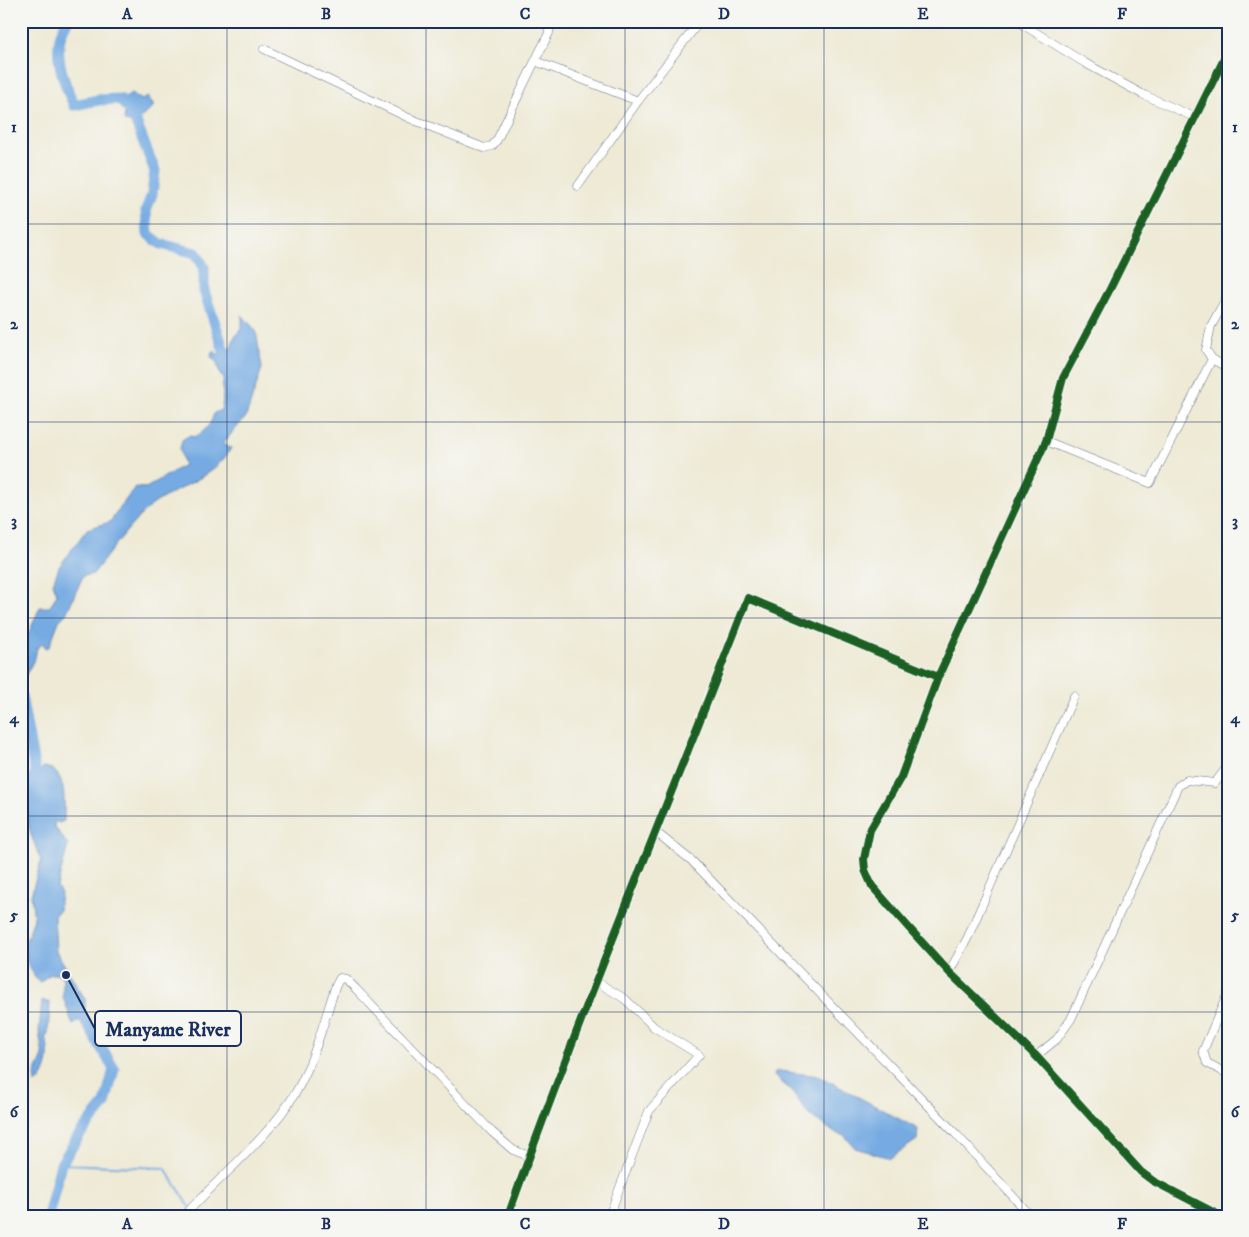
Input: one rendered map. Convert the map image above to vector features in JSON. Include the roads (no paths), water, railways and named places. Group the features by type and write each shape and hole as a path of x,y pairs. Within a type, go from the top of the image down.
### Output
{"street":[{"path":"264,49 409,118 484,148 492,146 497,140 549,33 549,21"},
{"path":"578,186 638,101 700,21"},
{"path":"1017,21 1032,25 1085,63 1142,94 1194,117"},
{"path":"1221,1216 1153,1181 1141,1172 1036,1056 949,972 872,886 865,870 864,859 870,830 901,777 938,677 1046,441 1063,378 1110,289 1228,51"},
{"path":"535,61 638,101"},
{"path":"1228,295 1207,338 1206,350 1212,359 1228,368"},
{"path":"1046,441 1150,483 1212,359"},
{"path":"508,1216 554,1086 657,833 748,598 938,677"},
{"path":"949,972 967,939 1074,696"},
{"path":"1036,1056 1057,1039 1071,1019 1178,786 1187,780 1215,783 1228,766"},
{"path":"657,833 692,861 955,1133 1031,1216"},
{"path":"185,1215 271,1126 290,1102 308,1069 340,978 346,979 356,989 492,1132 513,1150 529,1156"},
{"path":"597,982 626,999 654,1028 699,1054 648,1110 609,1216"},
{"path":"1228,993 1203,1051 1207,1063 1228,1074"}],"water":[{"path":"132,93 142,100 148,97 154,105 135,123 124,121 125,112 117,101"},
{"path":"242,315 256,331 262,368 246,417 224,442 225,446 231,448 224,458 205,475 161,499 144,512 93,574 83,576 66,614 59,621 49,647 45,648 44,643 37,648 35,658 24,678 21,679 21,651 40,607 50,607 57,594 53,583 59,567 87,529 110,522 135,487 146,488 184,465 180,449 182,440 190,435 193,437 204,431 214,413 221,410 224,378 220,375 217,363 211,357 212,352 215,351 217,356 221,350 230,350 235,336 242,328"},
{"path":"43,767 57,773 63,788 64,821 59,823 55,821 54,826 68,845 57,887 61,893 59,910 54,916 56,951 85,999 85,1017 73,1025 63,997 63,979 60,974 50,974 39,983 28,965 25,944 34,919 31,895 41,861 31,835 24,804 24,781 29,775 40,771"},
{"path":"42,1000 50,1003 48,1033 45,1039 48,1056 46,1069 36,1084 35,1074 43,1056 39,1031"},
{"path":"775,1072 819,1076 918,1129 917,1140 890,1158 855,1148 845,1136 835,1133 808,1114 792,1091 774,1076"}],"waterway":[{"path":"68,21 59,41 59,52 62,74 74,105 98,100 120,99 133,115 155,171 152,194 146,211 148,234 161,244 196,253 204,267 204,291 224,351 235,359"},
{"path":"21,696 38,787"},
{"path":"48,1216 61,1164 80,1134 105,1104 114,1069 76,1005"},
{"path":"61,1164 165,1168 190,1207"}],"place":[{"name":"Manyame River","path":"66,975"}]}
